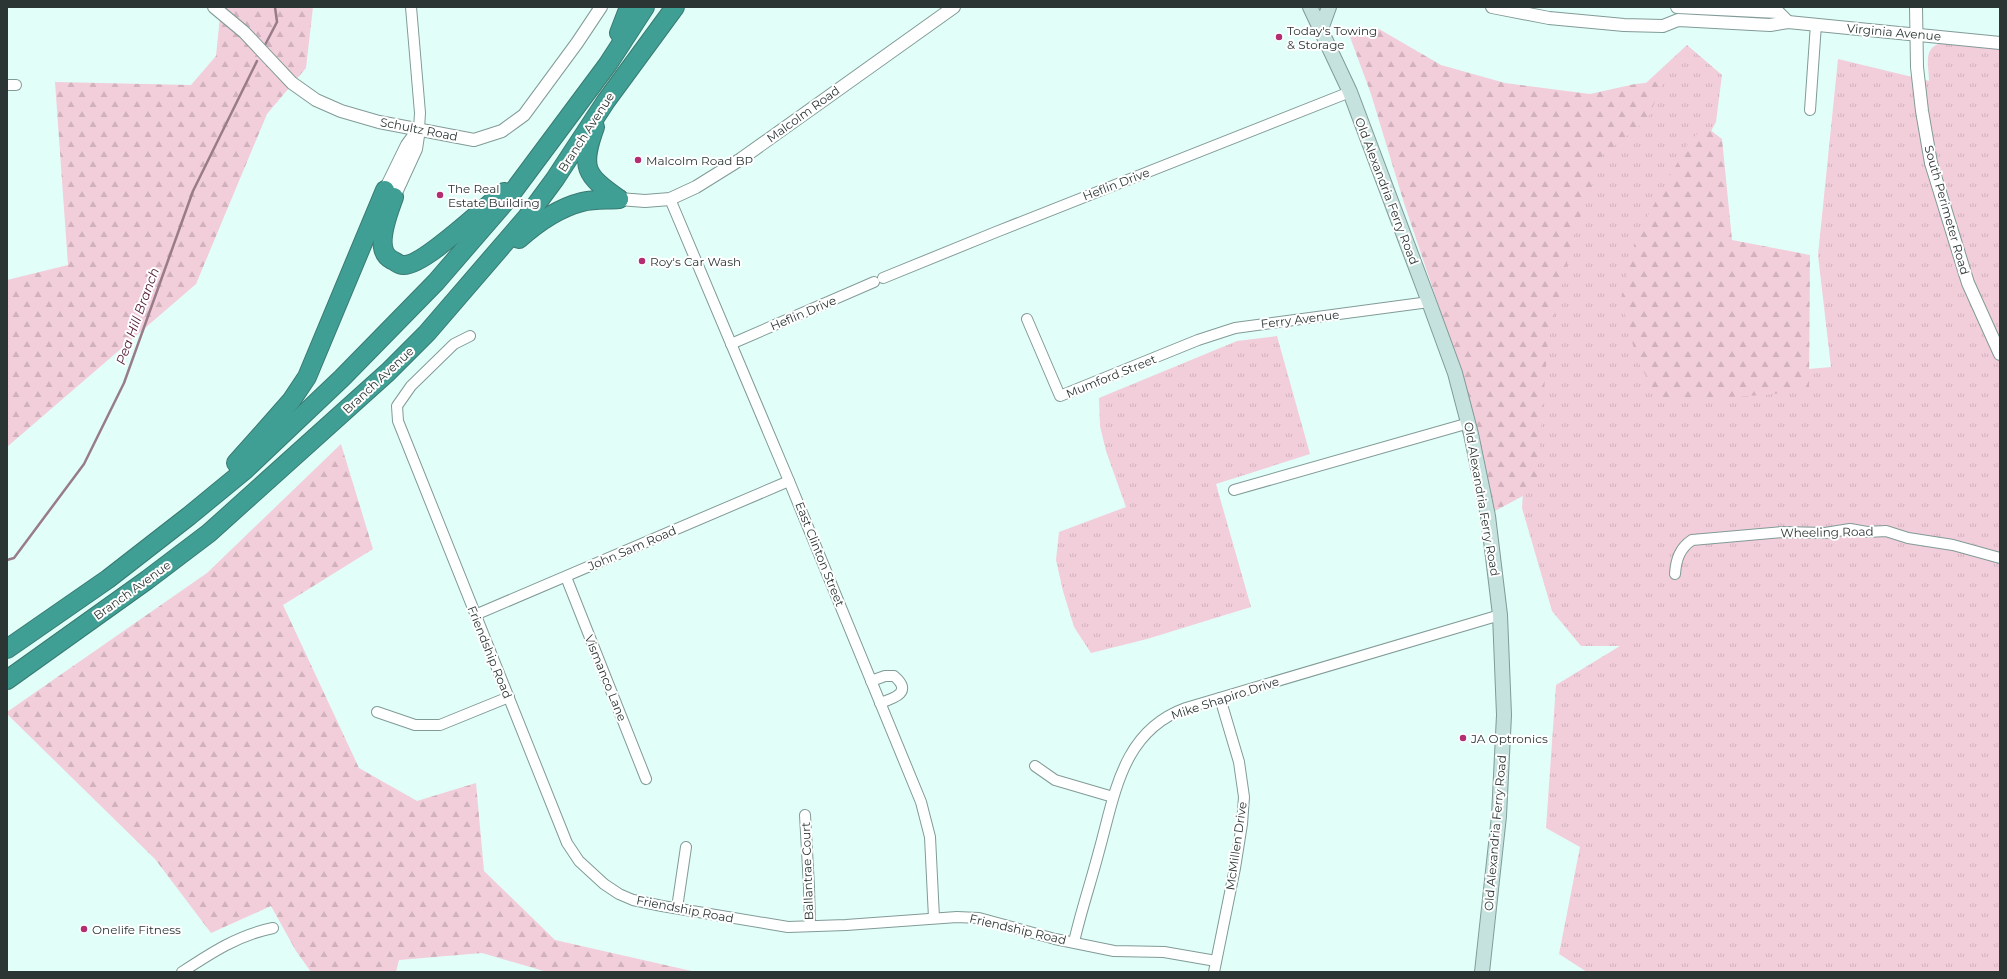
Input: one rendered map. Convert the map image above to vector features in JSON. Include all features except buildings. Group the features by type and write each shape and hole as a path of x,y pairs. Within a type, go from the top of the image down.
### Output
{"highway":[{"path":"608,64 629,7"},
{"name":"Branch Avenue","path":"7,649 108,579 189,516 244,470 342,378 436,282 528,173 608,64 645,7"},
{"name":"Branch Avenue","path":"7,680 147,580 209,533 388,372 427,333 528,216 555,179 606,101 675,7"},
{"path":"606,101 590,140 586,158 590,175 619,199"},
{"path":"390,193 382,234 383,240 388,258 402,265 415,263 435,250 528,173"},
{"path":"189,516 291,401 307,377 390,193"},
{"path":"460,294 532,228 560,210 583,202 619,199"}],"main road":[{"name":"Old Alexandria Ferry Road","path":"1310,7 1350,92 1430,302 1455,373 1469,423 1488,516 1500,615 1504,688 1502,779 1482,972"},
{"path":"1321,28 1329,7"}],"street":[{"name":"Schultz Road","path":"214,7 244,32 292,83 316,100 341,111 379,122 474,140 502,131 524,115 570,54 601,7"},
{"path":"390,193 407,145 419,129 420,113 411,7"},
{"name":"Malcolm Road","path":"619,199 645,201 670,199 692,190 719,174 954,7"},
{"name":"Virginia Avenue","path":"1492,7 1549,18 1624,25 1663,26 1678,20 1770,25 1788,22 1916,35 1957,37 2000,43"},
{"path":"1678,7 1678,20"},
{"name":"Virginia Avenue","path":"1678,7 1778,12 1788,22"},
{"name":"South Perimeter Road","path":"1916,7 1916,35 1922,111 1933,170 1968,283 2000,354"},
{"path":"1810,110 1816,24"},
{"name":"Heflin Drive","path":"731,344 879,280 996,232 1350,92"},
{"name":"East Clinton Street","path":"670,199 916,787 926,817 932,851 934,918"},
{"name":"Ferry Avenue","path":"1174,350 1219,332 1241,327 1430,302"},
{"name":"Mumford Street","path":"1027,319 1060,396 1174,350"},
{"name":"Friendship Road","path":"470,336 457,342 444,353 411,386 399,402 397,410 398,421 567,843 579,861 594,876 619,894 646,903 777,926 840,926 934,918 979,918 1118,952 1164,952 1216,961"},
{"path":"1234,490 1469,423"},
{"name":"John Sam Road","path":"475,615 789,481"},
{"name":"Wheeling Road","path":"1675,574 1676,563 1683,546 1692,540 1782,532 1825,533 1850,530 1867,532 1886,531 1908,538 1952,545 2000,558"},
{"name":"Vismanco Lane","path":"566,577 646,779"},
{"name":"Mike Shapiro Drive","path":"1074,942 1113,797 1127,760 1139,742 1158,722 1179,711 1220,698 1500,615"},
{"path":"871,681 890,675 899,680 902,691 899,696 880,703"},
{"path":"377,712 415,726 440,725 509,697"},
{"name":"McMillen Drive","path":"1214,972 1236,860 1242,824 1244,797 1239,762 1220,698"},
{"path":"1035,766 1055,780 1113,797"},
{"name":"Ballantrae Court","path":"805,815 810,887 810,926"},
{"path":"677,908 686,847"},
{"path":"182,972 238,938 273,928"}],"green space":[{"path":"221,7 313,7 306,68 267,114 196,284 7,447 7,280 68,265 55,82 191,85 216,56"},
{"path":"1379,29 1441,65 1505,83 1590,94 1635,84 1664,81 1647,120 1602,156 1574,235 1548,342 1536,489 1495,511 1467,390 1404,203 1371,94 1350,37"},
{"path":"1942,43 2000,49 2000,972 1587,972 1559,954 1580,847 1546,828 1556,685 1620,646 1581,646 1552,611 1522,508 1531,371 1606,120 1687,45 1722,75 1716,122 1668,211 1763,373 1831,367 1818,255 1838,59 1929,81 1929,53 1936,45"},
{"path":"1705,126 1722,139 1732,240 1810,255 1809,390 1763,395 1660,401 1637,360 1621,299 1637,235 1689,142"},
{"path":"1277,336 1310,454 1216,484 1251,607 1147,639 1091,653 1074,627 1063,591 1056,560 1059,532 1126,507 1106,451 1100,426 1099,398 1237,341"},
{"path":"341,444 373,549 283,605 359,768 417,801 476,783 484,871 555,940 696,972 547,972 482,953 399,960 396,972 311,972 296,951 271,906 211,933 155,859 7,714 7,712 207,573"}],"waterway":[{"name":"Pea Hill Branch","path":"265,45 277,22 275,7"},
{"name":"Pea Hill Branch","path":"7,560 14,558 84,464 124,383 193,191 257,61"}],"place":[{"name":"Today's Towing & Storage","path":"1279,37"},
{"name":"Malcolm Road BP","path":"638,160"},
{"name":"The Real Estate Building","path":"440,195"},
{"name":"Roy's Car Wash","path":"642,261"},
{"name":"JA Optronics","path":"1463,738"},
{"name":"Onelife Fitness","path":"84,929"}]}
